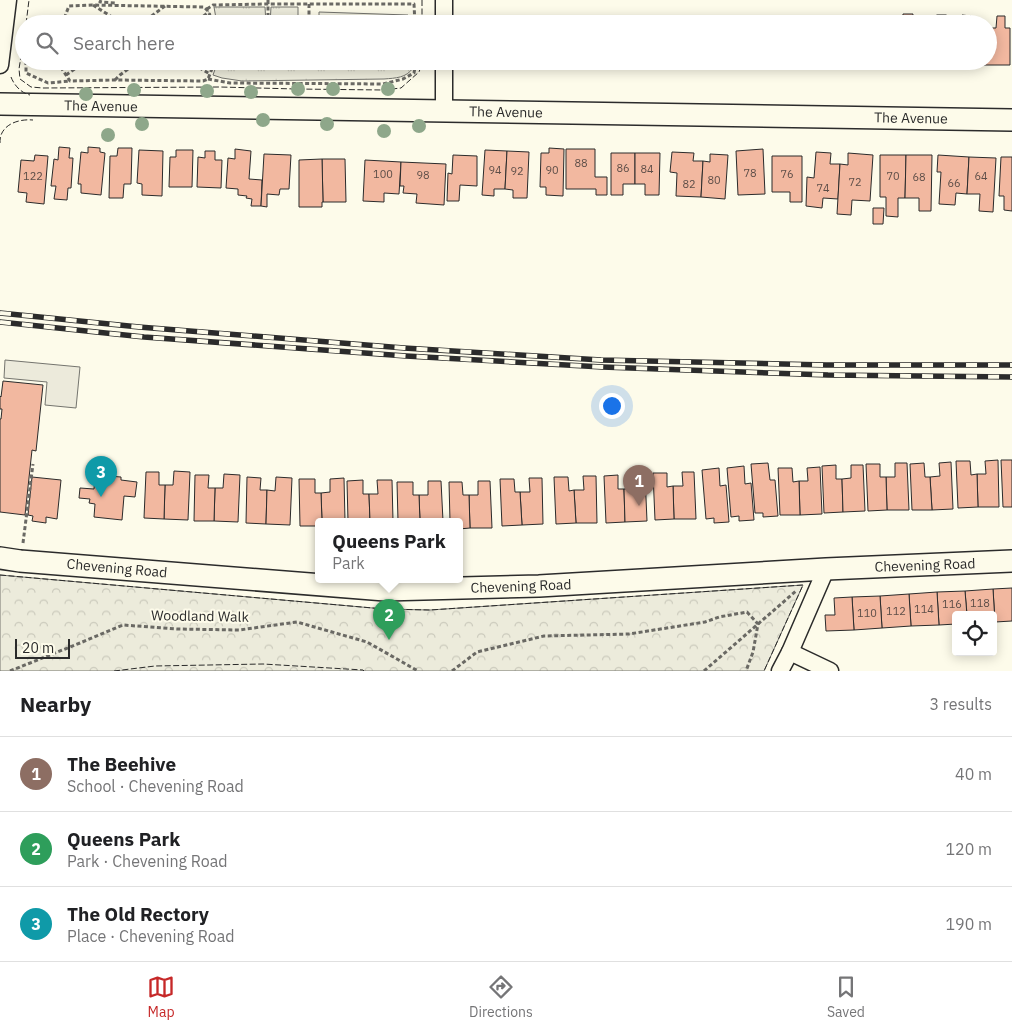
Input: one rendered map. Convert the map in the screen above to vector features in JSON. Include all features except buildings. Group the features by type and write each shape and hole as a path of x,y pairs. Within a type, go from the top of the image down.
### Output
{"street":[{"path":"0,64 8,0"},
{"path":"444,0 444,15"},
{"path":"444,70 444,111"},
{"name":"The Avenue","path":"0,104 1012,120"},
{"name":"Chevening Road","path":"10,559 385,590 539,586 826,569 1012,561"},
{"path":"780,671 826,569"},
{"path":"790,652 830,671"}],"path":[{"path":"100,0 100,2 116,3 116,5"},
{"path":"268,2 268,15"},
{"path":"203,15 213,5 268,2 414,4 415,15"},
{"path":"92,4 109,15"},
{"path":"65,15 68,6 92,4 204,6 209,15"},
{"path":"309,4 309,15"},
{"path":"154,15 166,6"},
{"path":"26,70 26,73 48,82 115,80 203,81 208,79 230,83 383,84 403,79 414,70"},
{"path":"62,70 70,82"},
{"path":"65,75 72,70"},
{"path":"115,80 127,70"},
{"path":"203,70 210,74"},
{"path":"208,79 212,70"},
{"path":"10,559 33,464"},
{"path":"704,671 803,585 826,569"},
{"path":"452,671 477,652 544,636 629,634 705,622 719,617 747,612 758,624"},
{"name":"Woodland Walk","path":"10,671 123,625 176,629 239,630 297,622 367,642 418,671"},
{"path":"746,671 753,652 758,624"}],"green space":[{"path":"214,7 265,7 265,15 215,15"},
{"path":"271,7 298,7 298,15 271,15"},
{"path":"319,12 408,15 319,15"},
{"path":"215,70 411,70 404,76 384,79 242,81 213,75"},
{"path":"0,575 384,609 430,610 803,585 764,671 0,671"}],"shaded area":[{"path":"5,360 80,367 76,408 45,405 47,382 4,378"}],"railway":[{"path":"0,313 139,327 404,348 601,360 826,365 1012,365"},
{"path":"0,322 144,337 406,356 602,367 828,375 1012,377"}],"fence":[{"path":"27,15 29,0"},
{"path":"422,0 422,15"},
{"path":"19,70 20,79 31,87 43,88 220,87 383,90 401,88 420,70"},
{"path":"11,77 18,88 30,95"},
{"path":"0,143 3,131 10,124 24,120 33,120"},
{"path":"0,575 384,609 430,610 803,585 764,671"},
{"path":"114,671 155,666 263,664 364,671"}],"place":[{"name":"The Old Rectory","path":"101,497"},
{"name":"The Beehive","path":"639,506"},
{"name":"Queens Park","path":"389,640"}]}
